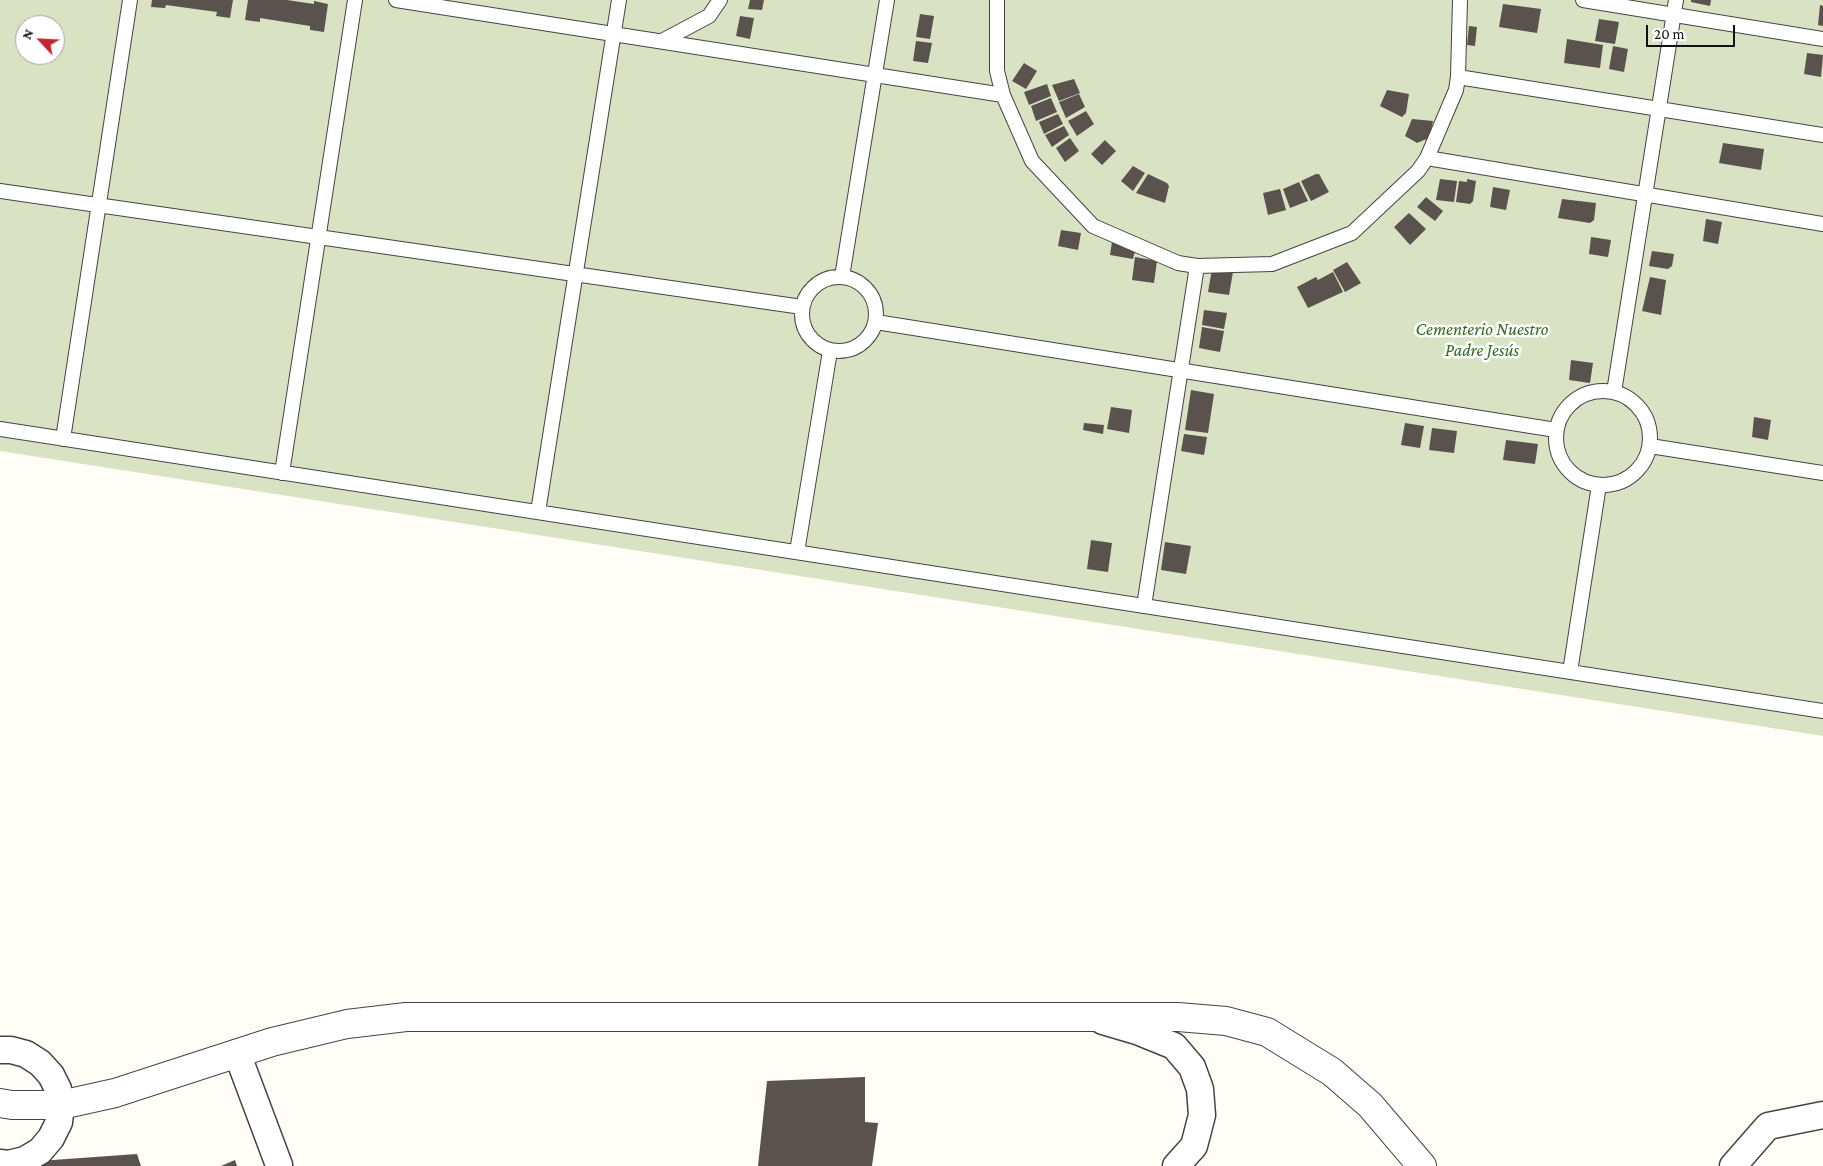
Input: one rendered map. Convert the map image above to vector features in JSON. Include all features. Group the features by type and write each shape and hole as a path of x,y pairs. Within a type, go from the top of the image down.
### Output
{"street":[{"path":"0,1103 12,1105 60,1104 115,1093 272,1042 347,1024 406,1017 1178,1017 1226,1021 1267,1032 1332,1072 1370,1105 1422,1166"},
{"path":"1087,1017 1137,1031 1174,1046 1192,1067 1200,1089 1202,1116 1194,1146 1176,1166"},
{"path":"0,1050 10,1050 26,1054 40,1063 51,1075 58,1089 60,1104 58,1122 51,1138 40,1151 25,1160 6,1164"},
{"path":"237,1053 279,1164"},
{"path":"1734,1166 1768,1126 1823,1115"}],"lane":[{"path":"63,439 130,0"},
{"path":"282,473 355,0"},
{"path":"396,0 1003,95"},
{"path":"538,512 619,0"},
{"path":"662,41 709,16 720,0"},
{"path":"842,277 887,0"},
{"path":"997,0 997,71 1003,95 1032,161 1094,226 1178,263 1197,266 1272,264 1352,233 1418,171 1427,158 1456,90 1460,0"},
{"path":"1583,0 1823,39"},
{"path":"1614,392 1676,0"},
{"path":"1458,78 1823,135"},
{"path":"1427,158 1823,224"},
{"path":"0,191 802,307"},
{"path":"1144,606 1197,266"},
{"path":"842,277 854,280 865,287 872,297 876,309 876,322 867,340 850,351 840,352 830,351 815,343 804,329 802,307 812,288 831,278 842,277"},
{"path":"876,322 1556,430"},
{"path":"797,552 830,351"},
{"path":"1598,391 1614,392 1627,397 1638,406 1646,418 1650,432 1650,446 1645,459 1637,471 1626,480 1613,485 1584,482 1571,473 1561,461 1556,446 1556,430 1561,416 1571,404 1583,395 1598,391"},
{"path":"0,429 1823,711"},
{"path":"1650,446 1823,472"},
{"path":"1570,672 1599,485"}],"green space":[{"name":"Cementerio Nuestro Padre Jesús","path":"0,0 1823,0 1823,736 0,451"}],"building":[{"path":"152,0 233,0 230,18 216,16 217,12 166,5 165,8 151,7"},
{"path":"248,0 287,0 314,4 314,1 328,4 324,32 310,30 310,26 260,18 260,22 245,20"},
{"path":"750,0 764,0 762,10 748,9"},
{"path":"1691,0 1711,0 1710,6 1691,2"},
{"path":"1503,4 1541,9 1537,33 1499,27"},
{"path":"1820,5 1823,6 1823,26 1818,25"},
{"path":"920,14 934,16 930,39 916,37"},
{"path":"740,16 754,18 750,39 736,36"},
{"path":"1599,19 1619,22 1615,44 1595,41"},
{"path":"1469,26 1477,27 1475,46 1467,45"},
{"path":"1567,39 1603,45 1600,68 1564,63"},
{"path":"916,41 932,43 928,63 913,61"},
{"path":"1613,46 1628,49 1624,72 1609,69"},
{"path":"1807,53 1823,55 1821,77 1804,74"},
{"path":"1024,63 1037,71 1026,89 1012,81"},
{"path":"1074,79 1080,93 1059,101 1052,85"},
{"path":"1047,84 1051,96 1029,105 1024,92"},
{"path":"1387,90 1409,94 1406,113 1402,117 1380,106"},
{"path":"1079,94 1085,107 1066,118 1059,102"},
{"path":"1051,98 1057,112 1036,121 1031,106"},
{"path":"1086,111 1094,124 1077,136 1068,121"},
{"path":"1058,114 1063,124 1044,134 1039,122"},
{"path":"1412,119 1433,121 1429,138 1417,143 1405,136"},
{"path":"1064,126 1069,135 1052,147 1045,135"},
{"path":"1070,138 1079,151 1065,162 1056,148"},
{"path":"1105,140 1116,151 1102,165 1091,154"},
{"path":"1723,143 1764,149 1761,170 1719,163"},
{"path":"1133,166 1145,173 1133,191 1121,181"},
{"path":"1148,174 1167,183 1169,186 1165,203 1136,193"},
{"path":"1319,174 1329,192 1311,201 1301,181"},
{"path":"1440,179 1457,181 1454,202 1436,200"},
{"path":"1467,179 1476,181 1473,201 1470,204 1456,202 1459,181 1467,182"},
{"path":"1299,182 1308,201 1290,208 1283,189"},
{"path":"1493,187 1510,190 1506,210 1490,207"},
{"path":"1280,189 1286,210 1268,215 1263,193"},
{"path":"1426,197 1443,211 1435,221 1417,207"},
{"path":"1562,199 1596,203 1594,220 1590,223 1558,218"},
{"path":"1409,213 1426,229 1410,245 1394,227"},
{"path":"1706,219 1722,222 1718,244 1703,241"},
{"path":"1061,230 1081,233 1078,250 1058,246"},
{"path":"1591,237 1611,240 1608,257 1589,254"},
{"path":"1112,242 1136,247 1133,259 1110,255"},
{"path":"1652,251 1674,254 1672,266 1668,269 1649,266"},
{"path":"1135,257 1157,261 1154,283 1132,280"},
{"path":"1347,262 1361,283 1345,292 1333,270"},
{"path":"1212,269 1233,272 1229,295 1208,292"},
{"path":"1333,272 1343,292 1308,308 1297,287 1316,277 1318,280"},
{"path":"1650,277 1666,280 1661,315 1642,311"},
{"path":"1204,310 1227,313 1224,329 1202,325"},
{"path":"1202,327 1224,331 1220,352 1199,348"},
{"path":"1571,360 1593,363 1590,383 1569,380"},
{"path":"1191,390 1214,394 1208,433 1185,430"},
{"path":"1111,407 1132,410 1129,433 1107,429"},
{"path":"1754,417 1771,420 1768,440 1752,437"},
{"path":"1084,423 1104,425 1103,434 1083,430"},
{"path":"1405,423 1424,426 1420,448 1401,445"},
{"path":"1432,428 1457,431 1454,453 1429,450"},
{"path":"1184,434 1207,437 1204,455 1181,451"},
{"path":"1506,440 1538,444 1535,464 1503,460"},
{"path":"1091,540 1112,543 1108,572 1087,569"},
{"path":"1165,542 1191,546 1186,574 1161,570"},
{"path":"865,1077 865,1122 878,1123 872,1166 758,1166 767,1081"},
{"path":"137,1154 141,1166 41,1166 39,1161"},
{"path":"235,1160 237,1166 221,1166"}]}
